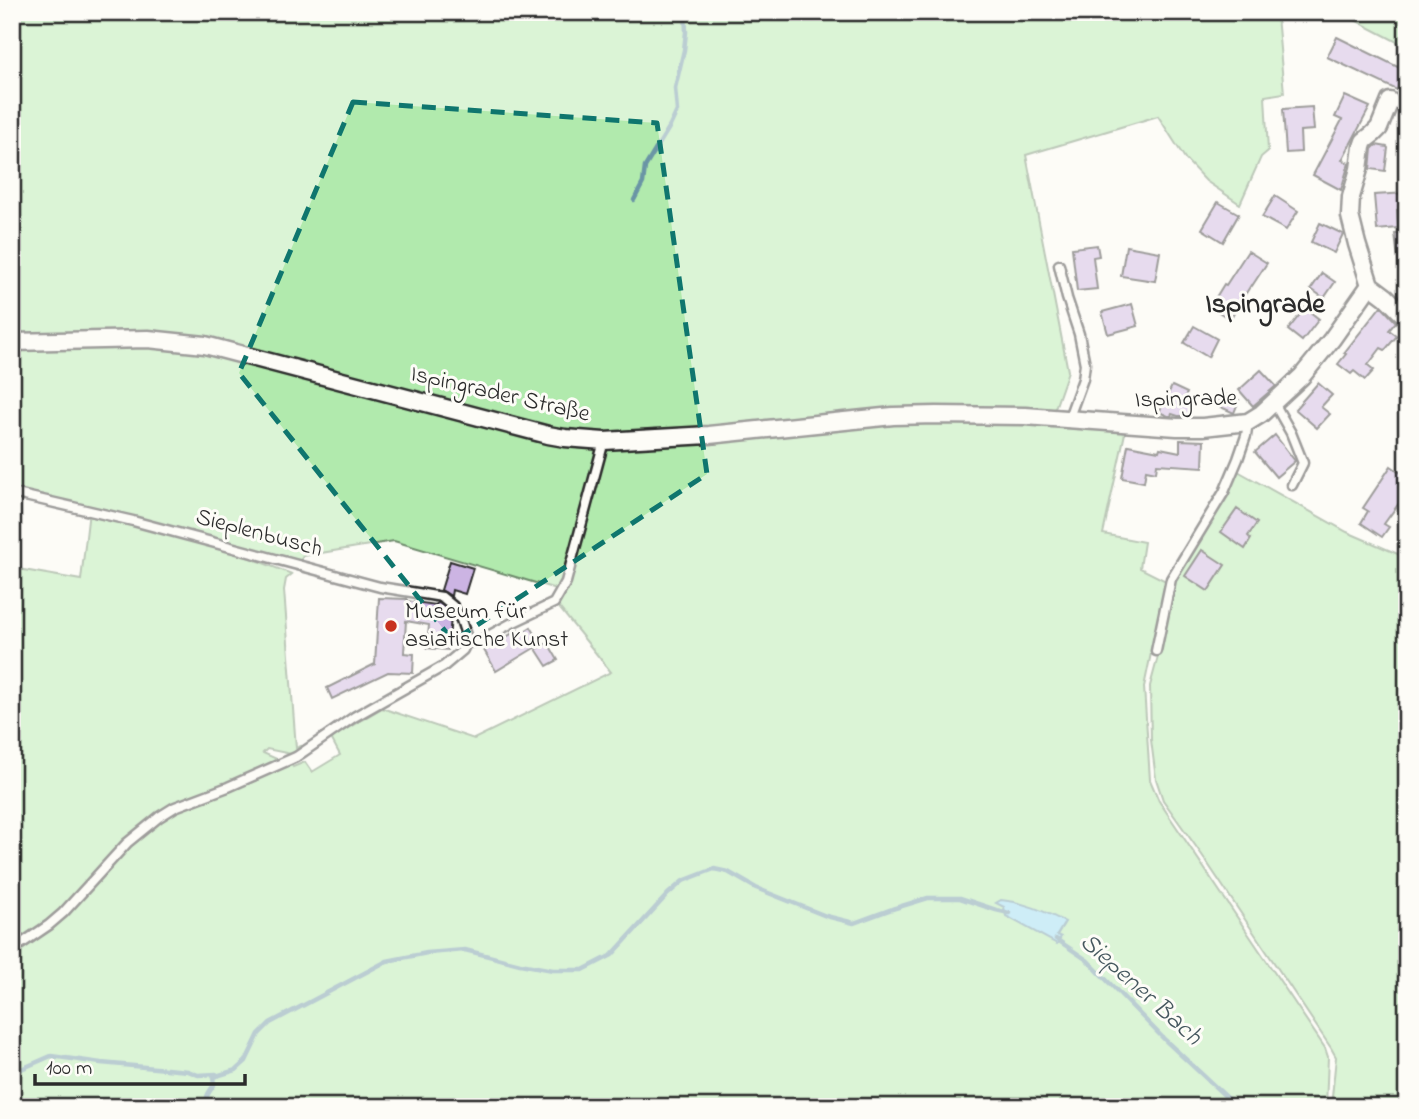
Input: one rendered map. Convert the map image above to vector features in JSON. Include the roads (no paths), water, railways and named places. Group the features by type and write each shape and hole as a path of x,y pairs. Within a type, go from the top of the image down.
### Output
{"street":[{"path":"1390,101 1378,128 1364,141 1351,197 1350,216 1370,285 1405,312"},
{"name":"Ispingrade","path":"1025,416 1178,427 1248,422 1274,403 1301,376 1332,340 1370,285"},
{"name":"Ispingrader Straße","path":"12,342 148,339 205,345 548,435 604,441 709,435 893,416 1025,416"}],"lane":[{"path":"1059,265 1085,364 1083,379 1068,420"},
{"path":"1274,403 1292,433 1303,463 1292,485"},
{"path":"1156,651 1171,579 1224,492 1246,436 1248,422"},
{"path":"12,950 63,913 127,843 159,817 175,807 296,757 345,723 444,666 457,656 466,643 478,641 554,603 566,582 604,441"},
{"name":"Sieplenbusch","path":"12,493 133,521 380,587 442,597 453,606 461,620 466,643"}],"water":[{"path":"1001,900 1034,908 1065,922 1057,935 1061,937 1057,944 1006,916 1004,907 996,903"}],"waterway":[{"path":"634,200 643,183 645,167 677,111 675,88 684,50 685,12"},
{"name":"Siepener Bach","path":"207,1107 208,1095 214,1085 213,1077 236,1070 246,1061 259,1034 270,1023 387,961 427,953 465,950 553,970 583,970 612,955 683,881 714,869 728,872 756,888 826,916 854,923 928,898 960,898 1009,913"},
{"name":"Siepener Bach","path":"1056,939 1087,960 1165,1040 1237,1107"},
{"path":"12,1073 51,1056 188,1071 198,1075 216,1074"}],"place":[{"name":"Museum für asiatische Kunst","path":"391,626"}],"district":[{"name":"Ispingrade","path":"1265,305"}]}
